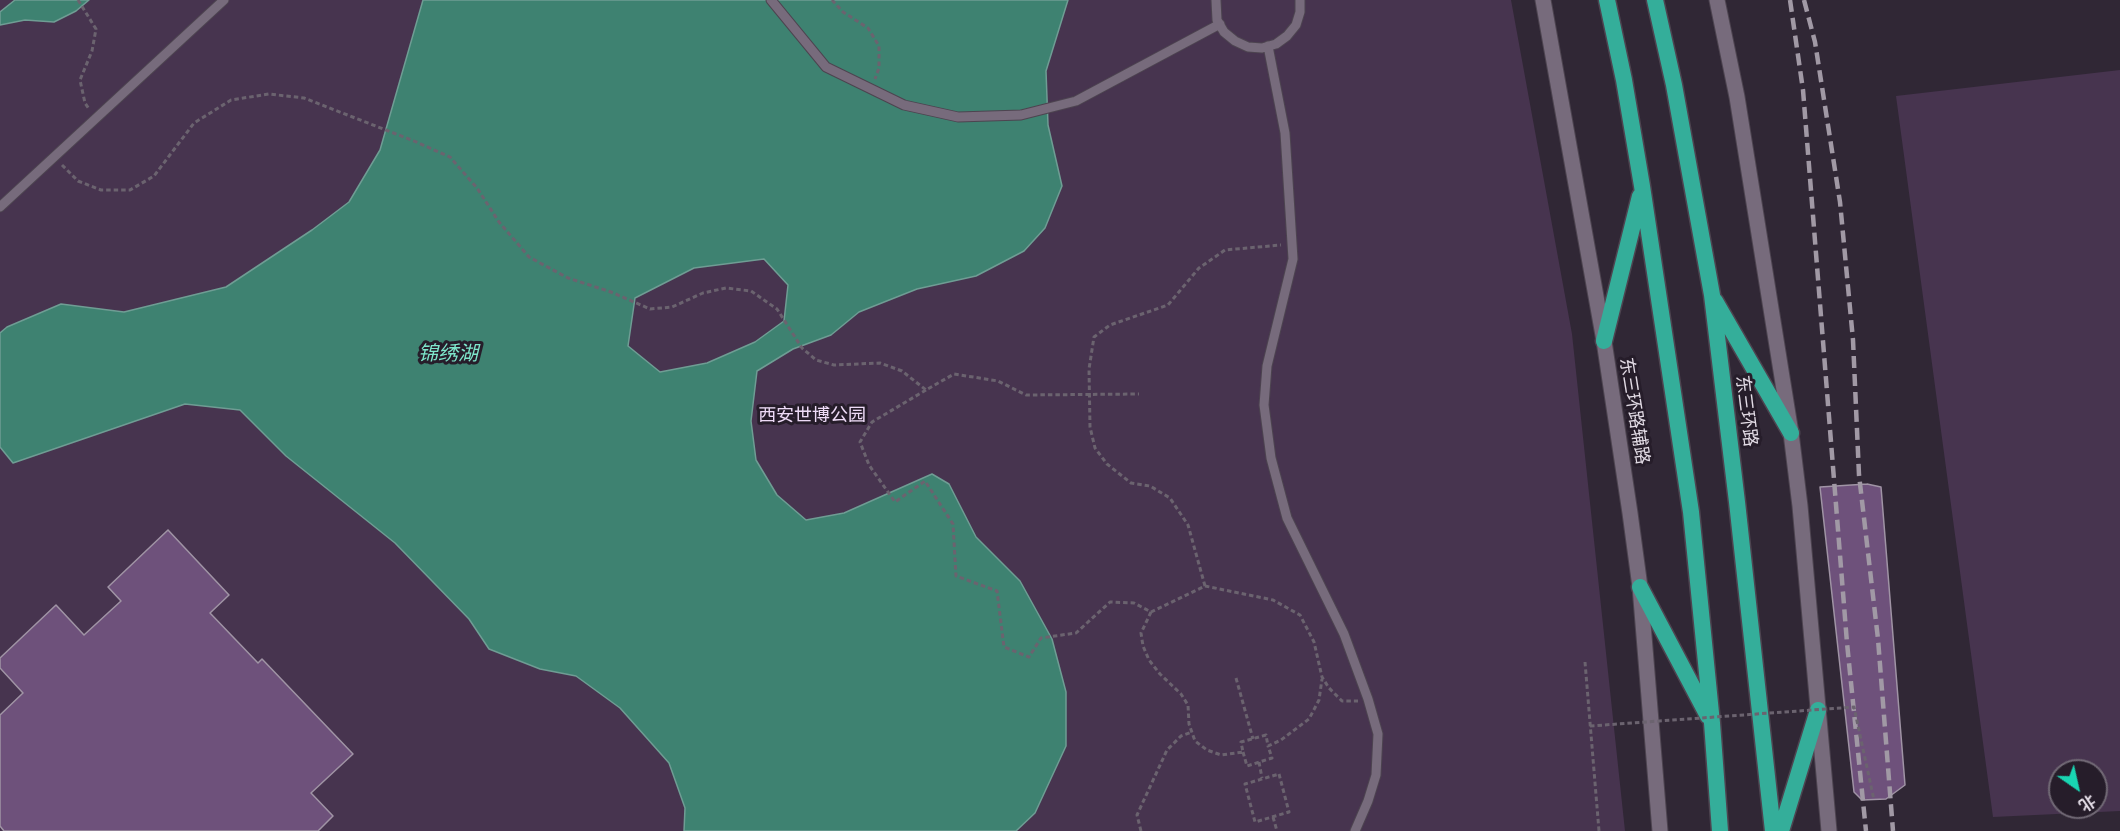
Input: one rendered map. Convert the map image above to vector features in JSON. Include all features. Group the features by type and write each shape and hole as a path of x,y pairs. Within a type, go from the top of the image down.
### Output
{"highway":[{"path":"1607,0 1624,80 1642,186 1691,512 1712,723 1720,831"},
{"name":"东三环路","path":"1655,0 1674,85 1712,295 1739,513 1773,831"},
{"path":"1604,341 1642,186"},
{"path":"1712,295 1791,433"},
{"path":"1640,587 1712,723"},
{"path":"1781,831 1818,710"}],"main road":[{"name":"东三环路辅路","path":"1543,0 1604,341 1640,587 1660,831"},
{"path":"1717,0 1737,98 1791,433 1800,506 1829,831"}],"lane":[{"path":"0,207 224,0"},
{"path":"771,0 826,67 904,105 958,117 1021,115 1076,100 1220,24"},
{"path":"1216,0 1215,6 1224,32 1235,41 1248,47 1276,44 1287,36 1296,25 1300,12 1300,0"},
{"path":"1268,46 1286,133 1293,259 1267,366 1264,405 1270,459 1287,518 1344,634 1378,734 1376,775 1355,831"}],"path":[{"path":"78,0 96,29 92,51 80,80 85,103 96,118"},
{"path":"832,0 843,12 868,28 879,46 879,68 872,90"},
{"path":"54,157 78,181 101,190 130,190 154,176 194,123 231,100 269,94 303,98 450,157 477,188 499,222 529,257 567,278 650,309 672,307 703,293 726,288 751,291 777,309 802,348 816,360 834,365 880,363 902,371 926,390"},
{"path":"1205,586 1188,525 1170,498 1150,486 1131,483 1107,464 1095,448 1090,427 1089,369 1095,337 1110,325 1168,305 1199,268 1225,250 1292,244"},
{"path":"1139,394 1026,395 998,381 954,374 872,422 860,442 869,465 895,502 925,481 953,524 956,576 997,591 1004,647 1029,657 1041,638 1076,633 1110,602 1134,603 1151,612"},
{"path":"1243,752 1221,755 1207,750 1195,741 1188,705 1181,694 1149,660 1143,646 1141,633 1151,612 1205,586 1273,600 1300,615 1314,642 1322,677 1329,688 1342,701 1368,699"},
{"path":"1585,662 1599,831"},
{"path":"1268,746 1281,740 1309,719 1319,700 1322,677"},
{"path":"1236,678 1253,739"},
{"path":"1590,726 1854,707 1874,800"},
{"path":"1141,831 1137,815 1167,750 1181,736 1192,732"},
{"path":"1266,735 1268,746 1272,758 1247,766 1241,742 1266,735"},
{"path":"1259,762 1263,779"},
{"path":"1279,774 1289,812 1273,817 1255,822 1245,784 1279,774"},
{"path":"1273,817 1276,831"}],"green space":[{"name":"西安世博公园","path":"0,0 1511,0 1572,334 1625,831 0,831"},
{"path":"2120,70 2120,811 2108,812 2108,759 2048,759 2048,814 1993,817 1896,96"}],"water":[{"path":"15,0 89,0 76,11 54,22 25,20 0,25 0,12"},
{"name":"锦绣湖","path":"423,0 1068,0 1046,71 1048,125 1062,186 1045,228 1024,251 976,276 917,289 859,312 831,335 793,349 757,371 751,421 756,460 777,495 806,520 844,513 932,474 949,484 976,537 1020,581 1052,639 1066,692 1066,746 1035,813 1016,831 684,831 685,808 669,763 620,708 576,676 540,669 489,649 469,619 395,543 286,456 240,410 185,404 13,463 0,447 0,333 7,327 61,304 124,312 226,287 312,230 349,202 380,150","holes":["764,259 788,285 784,321 755,342 707,363 660,372 628,346 635,298 694,268"]}],"building":[{"path":"1867,484 1881,487 1905,785 1886,799 1862,800 1854,792 1820,487"},
{"path":"168,530 229,595 210,613 258,663 262,659 353,754 311,793 333,816 318,831 4,831 0,826 0,715 23,693 0,668 0,658 56,605 84,635 121,601 108,587"}],"railway":[{"path":"1790,0 1803,90 1847,643 1866,831"},
{"path":"1804,0 1815,42 1840,202 1853,340 1859,475 1878,639 1893,831"}]}
